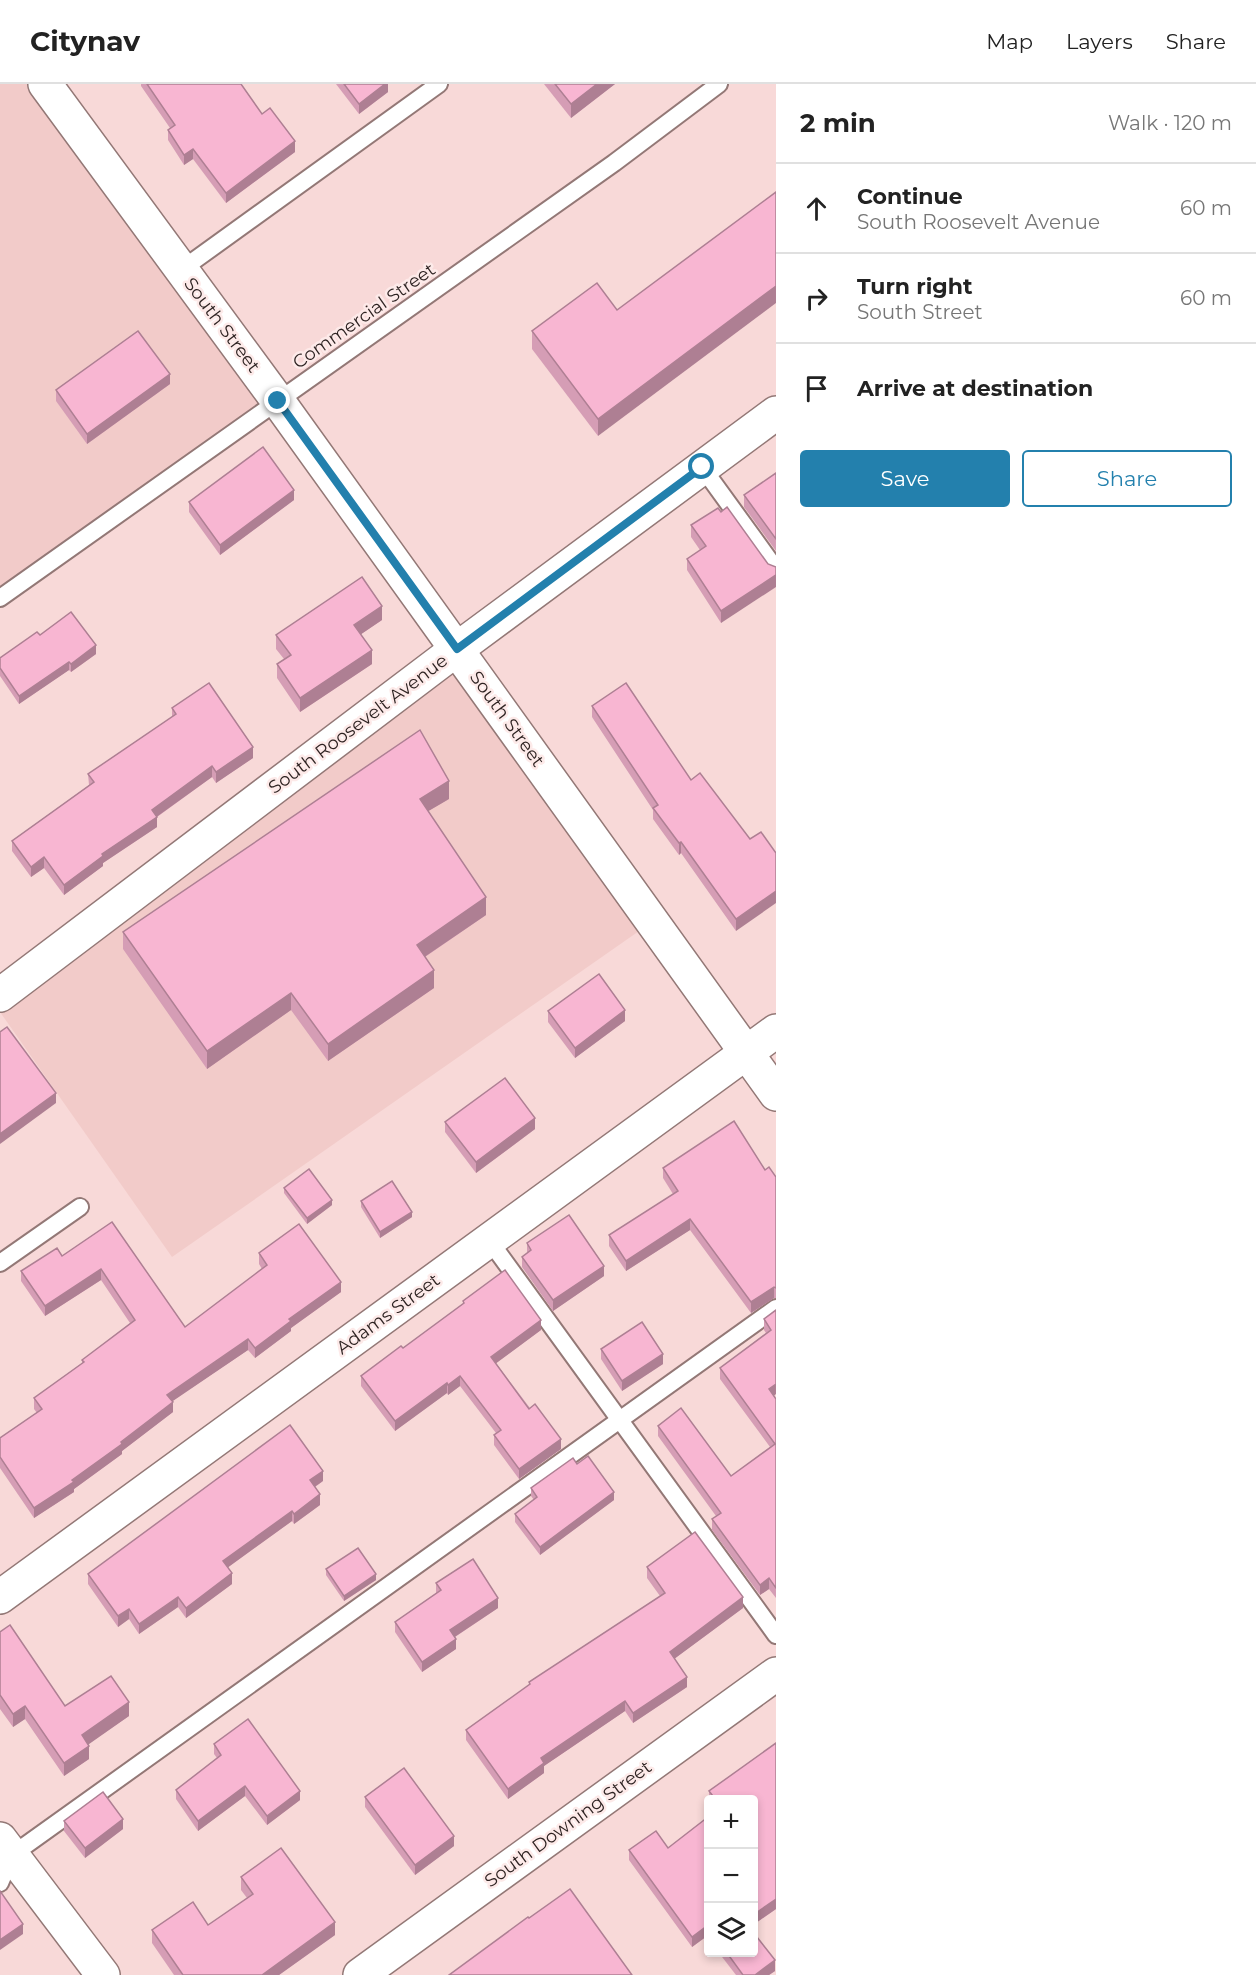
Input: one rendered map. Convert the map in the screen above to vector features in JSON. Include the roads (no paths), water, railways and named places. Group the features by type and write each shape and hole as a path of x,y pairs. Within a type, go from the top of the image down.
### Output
{"street":[{"name":"South Street","path":"45,84 278,401 776,1094"},
{"name":"South Roosevelt Avenue","path":"0,995 457,649 776,413"},
{"name":"Adams Street","path":"0,1597 776,1031"},
{"name":"South Downing Street","path":"360,1975 776,1674"},
{"path":"4,1859 103,1975"}],"lane":[{"path":"181,270 438,84"},
{"name":"Commercial Street","path":"0,598 614,163 719,84"},
{"path":"702,467 776,569"},
{"path":"0,1263 80,1207"},
{"path":"489,1240 776,1635"},
{"path":"4,1859 776,1308"}]}
